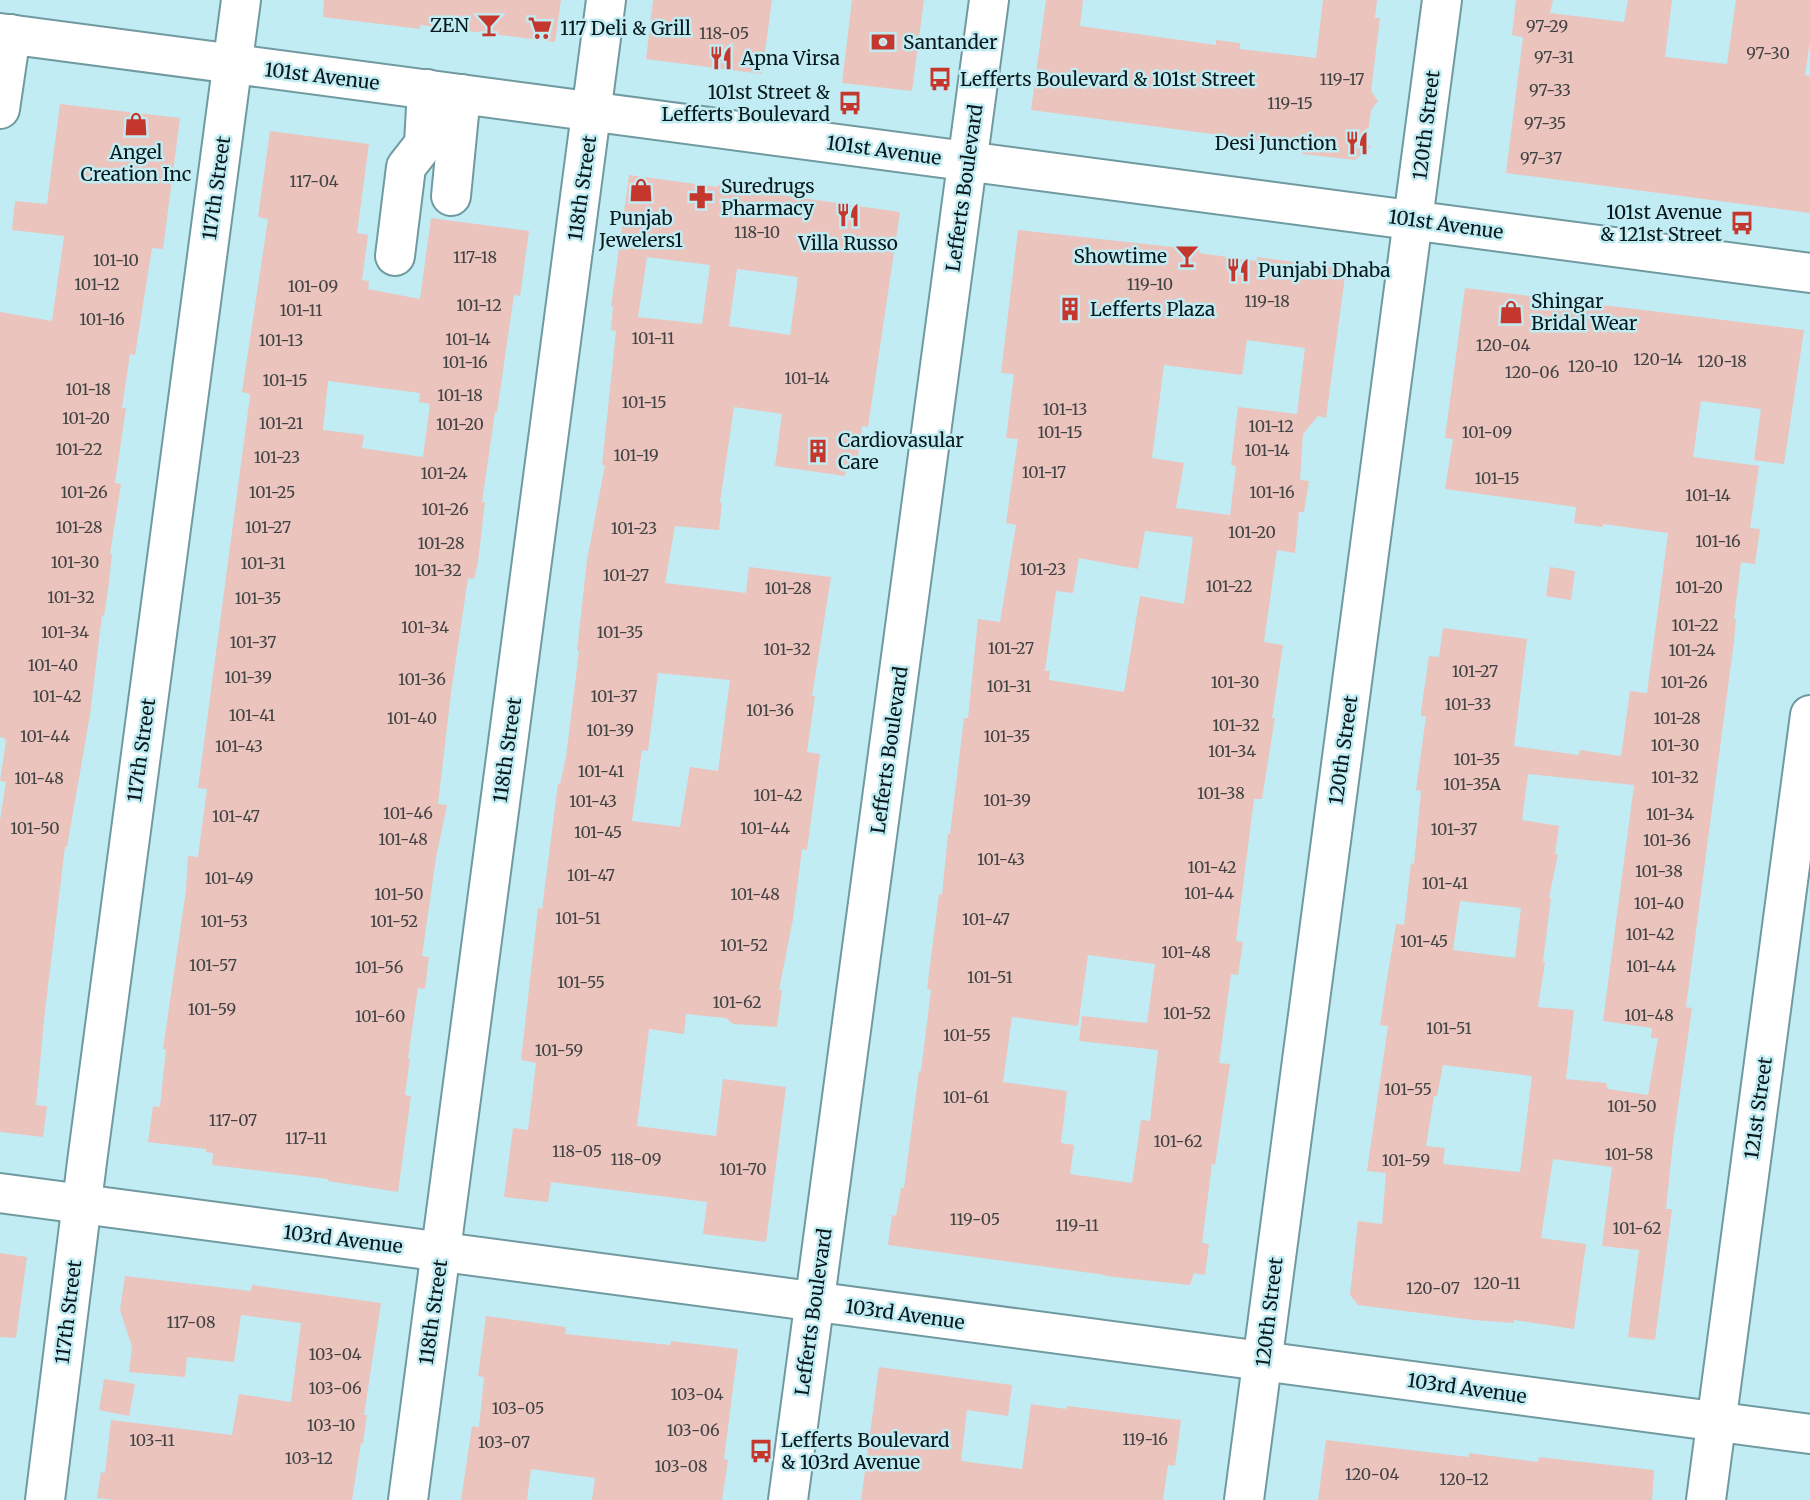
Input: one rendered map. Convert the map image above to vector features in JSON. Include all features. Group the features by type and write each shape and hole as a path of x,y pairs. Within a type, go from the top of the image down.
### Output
{"street":[{"name":"117th Street","path":"45,1500 81,1205 240,0"},
{"name":"118th Street","path":"408,1500 606,0"},
{"name":"Lefferts Boulevard","path":"788,1500 989,0"},
{"name":"120th Street","path":"1244,1500 1442,0"},
{"name":"101st Avenue","path":"6,34 1810,273"},
{"path":"0,109 6,34"},
{"path":"444,92 451,195"},
{"path":"396,256 406,167 424,144 444,92"},
{"name":"121st Street","path":"1706,1500 1810,715"},
{"name":"103rd Avenue","path":"0,1193 1810,1434"}],"building":[{"path":"324,0 561,0 555,42 420,25 420,29 323,17"},
{"path":"653,0 772,0 762,74 646,59"},
{"name":"Santander","path":"852,0 924,0 912,91 842,83"},
{"path":"1046,0 1083,0 1080,26 1216,45 1216,40 1240,43 1240,49 1316,58 1323,0 1377,0 1375,18 1380,18 1371,91 1378,101 1371,110 1367,141 1371,147 1355,160 1302,154 1303,146 1031,110"},
{"path":"1516,0 1553,0 1550,13 1624,22 1628,0 1672,0 1665,57 1727,64 1736,0 1810,0 1810,41 1805,75 1810,76 1810,213 1506,173 1523,37 1512,35"},
{"path":"60,104 180,118 163,249 152,248 135,355 130,354 122,408 126,408 115,483 121,484 110,554 108,590 104,616 102,615 90,715 65,847 45,1011 36,1105 47,1106 43,1137 0,1132 0,820 6,782 0,781 6,741 0,737 0,312 52,321 64,236 12,230 15,201 47,204"},
{"path":"270,131 369,144 357,233 368,235 362,280 369,281 368,289 420,299 431,218 529,231 520,296 514,295 495,412 482,502 485,502 478,562 474,579 468,578 451,693 438,804 447,805 436,858 422,956 429,957 425,989 418,988 408,1058 405,1095 411,1096 398,1192 328,1179 212,1165 213,1153 206,1152 206,1149 148,1142 153,1106 160,1107 166,1049 163,1049 186,890 188,856 198,857 207,789 198,788 250,396 242,392 268,219 258,217","holes":["328,381 420,393 419,402 430,404 423,457 362,448 364,435 323,430"]},
{"path":"629,175 718,187 747,188 900,212 868,427 862,426 857,464 847,463 845,476 775,466 782,414 734,407 720,502 719,530 675,526 665,583 746,593 749,567 831,577 812,696 815,696 807,752 820,754 807,850 802,849 793,919 779,990 782,990 777,1027 733,1024 726,1018 686,1014 684,1034 649,1029 637,1126 716,1136 723,1079 786,1087 766,1242 703,1234 707,1202 551,1182 548,1202 504,1197 513,1128 528,1130 536,1063 521,1060 538,908 542,909 558,784 566,757 587,560 605,465 602,465 616,331 611,330 611,307","holes":["647,257 710,265 702,324 638,317","737,269 798,277 790,335 729,326","658,673 730,680 718,771 690,767 680,827 632,821 642,750 648,751"]},
{"path":"1018,230 1200,250 1199,253 1257,261 1257,257 1346,269 1326,418 1318,416 1303,434 1300,480 1309,481 1304,512 1299,512 1295,553 1277,550 1264,642 1283,645 1272,718 1275,718 1262,799 1254,799 1236,941 1243,942 1238,975 1231,974 1219,1063 1230,1064 1215,1165 1212,1164 1202,1243 1209,1244 1205,1275 1194,1273 1190,1285 1105,1276 888,1245 892,1215 896,1216 901,1188 904,1188 921,1071 931,990 927,989 939,894 942,895 964,718 968,718 978,619 1000,622 1016,525 1006,523 1018,439 1006,438 1014,374 1001,373","holes":["1247,340 1305,348 1297,414 1238,407 1231,465 1236,466 1230,515 1176,508 1184,463 1152,458 1164,365 1242,375","1145,531 1193,537 1184,604 1140,596 1124,692 1049,680 1050,671 1045,671 1056,591 1073,593 1079,558 1138,569","1088,955 1155,964 1147,1023 1082,1016 1079,1041 1158,1050 1150,1121 1141,1120 1132,1183 1070,1174 1074,1145 1061,1143 1067,1091 1003,1082 1012,1017 1078,1026"]},
{"path":"1465,288 1804,330 1784,464 1754,460 1761,409 1701,401 1693,457 1759,466 1750,528 1760,529 1755,564 1741,562 1734,641 1686,1007 1692,1008 1673,1142 1666,1209 1672,1209 1655,1340 1628,1337 1639,1250 1602,1246 1612,1167 1553,1159 1541,1238 1586,1244 1574,1329 1514,1320 1514,1323 1474,1320 1358,1305 1350,1295 1358,1221 1382,1224 1386,1173 1367,1171 1388,1026 1380,1025 1386,985 1396,924 1404,925 1411,863 1414,864 1421,791 1416,790 1426,716 1421,716 1421,711 1429,656 1439,657 1443,628 1527,639 1514,746 1579,755 1580,750 1621,756 1630,691 1647,693 1668,533 1574,523 1576,507 1445,489 1453,439 1445,438","holes":["1528,774 1634,785 1603,1021 1652,1028 1651,1038 1658,1038 1648,1095 1608,1089 1606,1083 1566,1079 1574,1010 1538,1007 1545,963 1549,898 1558,854 1555,854 1559,826 1522,820","1460,901 1521,908 1515,958 1453,950","1443,1065 1532,1076 1520,1172 1443,1164 1445,1148 1426,1146 1434,1096 1437,1096"]},
{"path":"1550,567 1575,571 1571,600 1546,596"},
{"path":"0,1253 27,1257 16,1338 0,1337"},
{"path":"125,1276 251,1291 252,1285 381,1303 364,1415 367,1415 363,1443 352,1500 97,1498 101,1472 105,1473 111,1420 232,1435 239,1394 291,1402 301,1323 241,1315 234,1362 187,1357 185,1377 129,1372 132,1347 120,1310"},
{"path":"486,1316 566,1327 565,1334 670,1345 671,1341 738,1349 724,1459 728,1460 722,1500 592,1500 595,1478 531,1469 527,1500 461,1500 472,1426 479,1427 484,1377 478,1376"},
{"path":"879,1367 1012,1385 1008,1416 967,1410 961,1461 1022,1469 1031,1404 1181,1420 1175,1466 1168,1465 1163,1500 861,1500"},
{"path":"104,1379 135,1384 129,1416 99,1410"},
{"path":"1326,1440 1469,1457 1469,1453 1538,1462 1539,1457 1654,1470 1652,1500 1318,1500"}],"place":[{"name":"ZEN","path":"489,25"},
{"name":"117 Deli & Grill","path":"540,28"},
{"name":"Santander","path":"883,42"},
{"name":"Apna Virsa","path":"721,58"},
{"name":"Lefferts Boulevard & 101st Street","path":"940,79"},
{"name":"101st Street & Lefferts Boulevard","path":"850,103"},
{"name":"Angel Creation Inc","path":"136,124"},
{"name":"Desi Junction","path":"1357,143"},
{"name":"Punjab Jewelers1","path":"641,190"},
{"name":"Suredrugs Pharmacy","path":"701,197"},
{"name":"Villa Russo","path":"848,215"},
{"name":"101st Avenue & 121st Street","path":"1742,223"},
{"name":"Showtime","path":"1187,256"},
{"name":"Punjabi Dhaba","path":"1238,270"},
{"name":"Lefferts Plaza","path":"1070,309"},
{"name":"Shingar Bridal Wear","path":"1511,312"},
{"name":"Cardiovasular Care","path":"818,451"},
{"name":"Lefferts Boulevard & 103rd Avenue","path":"761,1451"}]}
